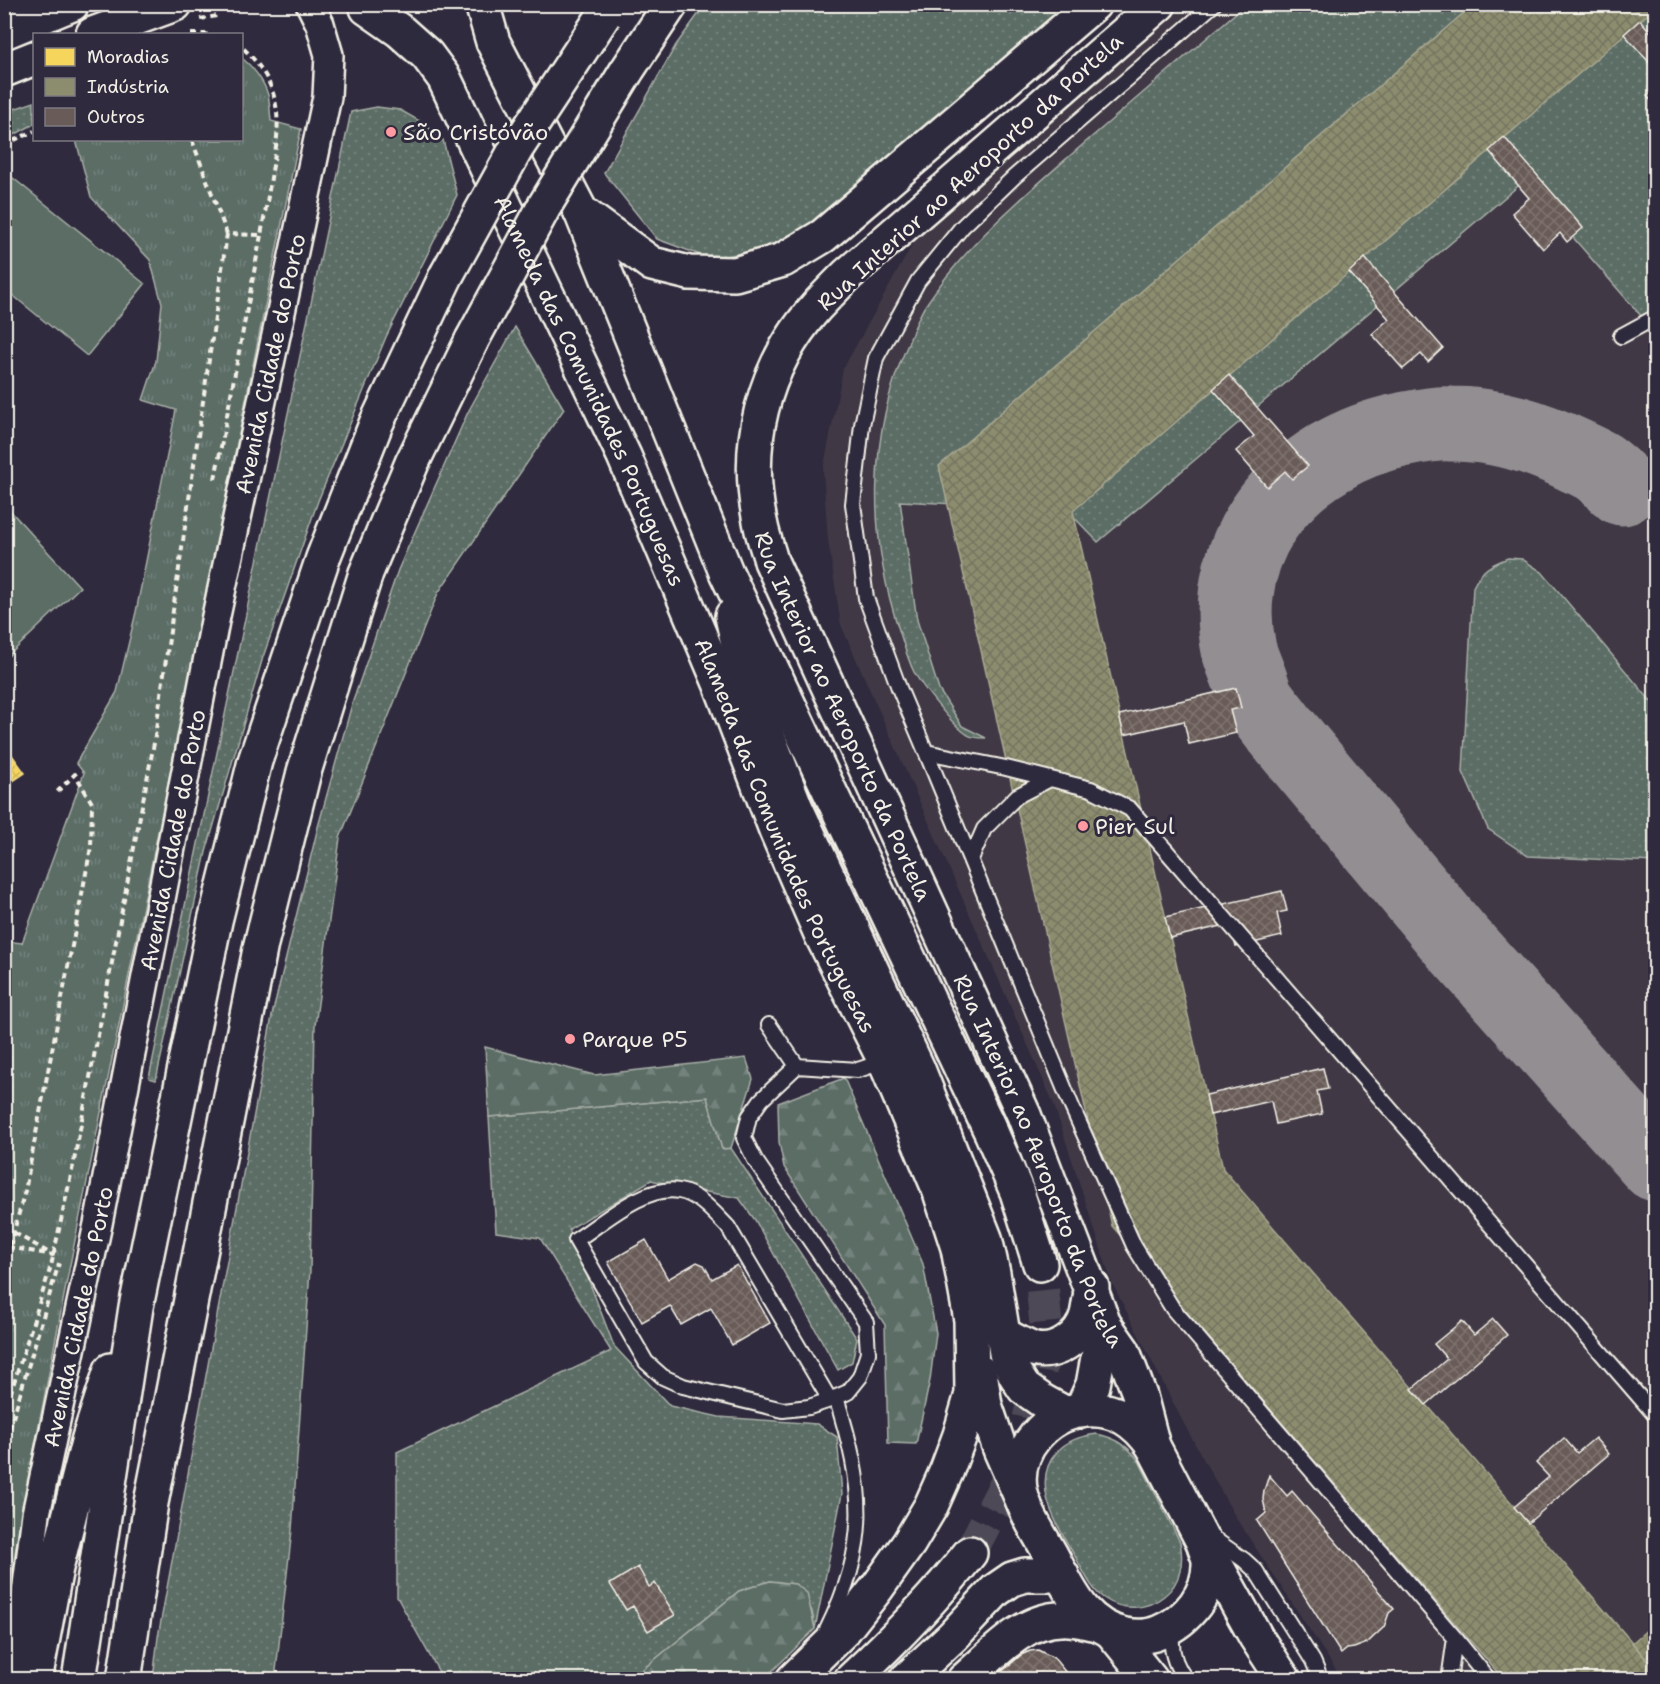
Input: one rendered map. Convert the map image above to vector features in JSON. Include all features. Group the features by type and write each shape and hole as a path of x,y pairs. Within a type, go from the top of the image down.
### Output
{"main road":[{"path":"4,32 72,4"},
{"path":"96,33 175,4"},
{"path":"355,6 404,4"},
{"path":"482,4 493,42 580,212 726,572 991,1132 1017,1192 1040,1264"},
{"path":"124,1680 151,1503 261,944 304,772 366,573 412,463 472,339 545,205 626,72 671,4"},
{"path":"580,212 652,264 689,273 735,274 783,260 823,236 1094,4"},
{"name":"Rua Interior ao Aeroporto da Portela","path":"1159,4 848,274 815,308 789,344 770,381 759,413 754,452 755,490 761,526 771,561 1024,1115 1092,1287 1104,1324 1123,1351 1140,1396 1153,1446 1256,1637 1284,1680"},
{"name":"Alameda das Comunidades Portuguesas","path":"355,6 400,31 427,55 444,78 624,456 720,683 776,830 820,934 885,1061 942,1199 958,1248 971,1320 972,1394 947,1470 931,1506 909,1543 843,1631 799,1674"},
{"path":"79,1680 136,1307 215,921 255,761 323,558 376,424 446,276 516,150 607,10"},
{"path":"4,70 33,58"},
{"path":"726,572 732,623 767,734 796,808 918,1069 985,1238 1006,1353 1015,1374 1024,1388 1044,1402 1074,1412 1105,1411 1129,1420 1142,1430 1153,1446"},
{"path":"1002,1334 1034,1349 1049,1350 1065,1344 1078,1333 1087,1317 1092,1287"},
{"path":"35,1680 56,1568 89,1438 107,1378 136,1307"},
{"path":"971,1320 985,1405 1000,1449 1025,1506 1084,1613 1105,1628 1151,1680"},
{"path":"1025,1506 1020,1489 1020,1477 1028,1447 1043,1428 1074,1412 1093,1385 1104,1324"},
{"name":"Rua Interior ao Aeroporto da Portela","path":"964,1680 1025,1628 1039,1622 1062,1618 1128,1636 1158,1633 1174,1625 1196,1604 1208,1576 1209,1560 1198,1532"},
{"path":"851,1680 897,1637 941,1590 970,1553"},
{"path":"906,1680 996,1590 1011,1579 1025,1575 1062,1575"}],"street":[{"name":"Avenida Cidade do Porto","path":"15,1680 36,1514 98,1224 214,621 327,97 329,55 320,24 310,4"}],"lane":[{"path":"1214,4 1014,177 962,227 918,281 876,358 862,425 853,504 866,598 899,688 1065,1090 1134,1246 1173,1309 1489,1680"},
{"path":"1622,336 1656,317"},
{"path":"926,752 1091,789 1130,809 1656,1416"},
{"path":"971,859 984,829 1017,796 1050,779"},
{"path":"769,1025 797,1066"},
{"path":"799,1674 825,1634 845,1590 859,1530 860,1511 851,1445 833,1398 728,1227 712,1210 698,1200 681,1191 660,1191 641,1197 576,1240 646,1362 663,1377 683,1386 783,1410 809,1407 833,1398 848,1392 860,1377 868,1353 866,1322 755,1160 744,1138 749,1117 761,1100 797,1066 858,1070 885,1061"},
{"path":"1198,1532 1244,1560 1256,1571 1313,1660 1319,1680"},
{"path":"1174,1625 1171,1651 1186,1680"},
{"path":"1449,1680 1455,1638"}],"path":[{"path":"227,234 261,235 278,129 278,112 266,76 243,48"},
{"path":"4,145 33,131"},
{"path":"4,1414 53,1255 73,1166 154,742 227,234 192,141"},
{"path":"4,1255 24,1191 92,847 92,803 75,774 56,793"},
{"path":"13,1232 53,1255"},
{"path":"8,1248 61,1257"}],"shaded area":[{"path":"1183,5 1655,5 1655,1679 1342,1679 1236,1518 1184,1424 1112,1283 1053,1102 841,625 828,540 823,471 843,369 916,238 959,196"}],"green space":[{"path":"705,5 1073,5 821,218 766,248 711,259 657,239 604,173 676,45"},
{"path":"1245,5 1655,5 1655,332 1524,181 1098,542 1067,510 900,501 917,620 939,690 962,726 986,738 972,737 947,715 914,672 889,597 882,561 877,487 879,451 885,414 895,379 925,306 959,261 997,221 1038,184"},
{"path":"243,59 264,85 269,101 271,121 301,129 69,1270 19,1528 5,1619 5,941 22,943 84,773 76,763 117,692 136,612 176,410 143,400 156,361 162,303 150,260 91,197 76,141 243,141"},
{"path":"33,102 33,125 5,140 5,112"},
{"path":"377,107 400,110 425,124 443,140 457,195 386,337 318,501 263,657 206,852 156,1080 149,1078 351,112"},
{"path":"8,174 145,284 87,356 5,289 4,178"},
{"path":"515,327 564,409 438,593 340,838 315,1026 310,1270 292,1530 275,1679 153,1679 158,1637 273,1011 318,827 352,704 398,570 468,412"},
{"path":"5,505 80,587 5,659"},
{"path":"1508,558 1522,559 1542,572 1655,706 1655,862 1528,856 1488,829 1463,772 1473,587 1487,568"},
{"path":"485,1047 594,1075 746,1058 753,1079 731,1148 722,1149 707,1097 489,1117"},
{"path":"844,1078 923,1264 936,1333 930,1380 916,1444 888,1443 885,1325 784,1167 779,1142 778,1103"},
{"path":"707,1097 722,1149 731,1148 857,1339 852,1362 838,1370 755,1220 739,1198 651,1180 569,1229 614,1346 670,1406 719,1417 817,1424 837,1437 842,1494 815,1629 812,1611 795,1584 770,1581 739,1591 631,1679 443,1679 397,1597 397,1452 611,1351 540,1238 496,1232 489,1117"},
{"path":"1097,1434 1121,1443 1139,1461 1180,1542 1182,1557 1178,1578 1170,1591 1150,1604 1135,1607 1119,1606 1096,1591 1062,1534 1050,1506 1045,1478 1048,1465 1065,1445 1075,1439"},
{"path":"770,1581 795,1584 807,1593 815,1629 764,1679 631,1679 739,1591"}],"building: Moradias":[{"path":"7,748 25,773 4,787 4,750"}],"building: Indústria":[{"name":"Pier Sul","path":"1474,4 1656,4 1656,7 1073,511 1223,1169 1656,1670 1656,1680 1504,1680 1112,1226 939,466"},
{"path":"1656,1622 1656,1650 1646,1659 1632,1643"}],"building: Outros":[{"path":"1640,20 1656,38 1656,70 1624,34"},
{"path":"1656,89 1656,106 1647,96"},
{"path":"1504,137 1583,228 1567,242 1560,233 1543,249 1512,213 1529,198 1489,151"},
{"path":"1365,258 1443,348 1428,362 1421,354 1403,369 1372,334 1389,319 1349,272"},
{"path":"1229,375 1308,466 1292,479 1285,471 1267,487 1236,451 1254,436 1213,389"},
{"path":"1236,688 1241,708 1230,710 1236,733 1189,744 1184,721 1124,735 1119,715"},
{"path":"1282,891 1287,911 1277,913 1282,936 1236,947 1230,924 1170,938 1165,917"},
{"path":"1323,1068 1328,1089 1317,1091 1322,1114 1276,1124 1271,1101 1210,1115 1206,1095"},
{"path":"646,1240 668,1279 697,1262 704,1265 712,1279 737,1265 770,1323 732,1345 711,1308 681,1325 670,1306 642,1322 608,1262"},
{"path":"1493,1319 1507,1335 1426,1405 1412,1389 1447,1359 1434,1344 1462,1321 1474,1335"},
{"path":"1564,1438 1577,1453 1595,1438 1609,1454 1528,1523 1514,1507 1549,1477 1536,1463"},
{"path":"1269,1475 1287,1496 1292,1491 1394,1609 1389,1613 1384,1627 1367,1643 1347,1649 1341,1654 1257,1521 1266,1513 1263,1499"},
{"path":"638,1567 649,1587 655,1583 675,1615 648,1631 633,1606 626,1610 610,1584"},
{"path":"1038,1650 1054,1658 1072,1680 992,1680 1021,1655"}],"taxiway":[{"path":"1622,488 1598,467 1559,448 1514,432 1484,426 1439,424 1402,430 1364,441 1329,458 1299,480 1273,506 1253,537 1240,572 1235,610 1239,650 1256,697 1264,710 1457,942 1656,1164"}],"tunnel":[{"path":"970,1553 1012,1472 1027,1427 1047,1334 1040,1264"}],"place":[{"name":"São Cristóvão","path":"391,132"},
{"name":"Pier Sul","path":"1083,826"},
{"name":"Parque P5","path":"570,1039"}]}
